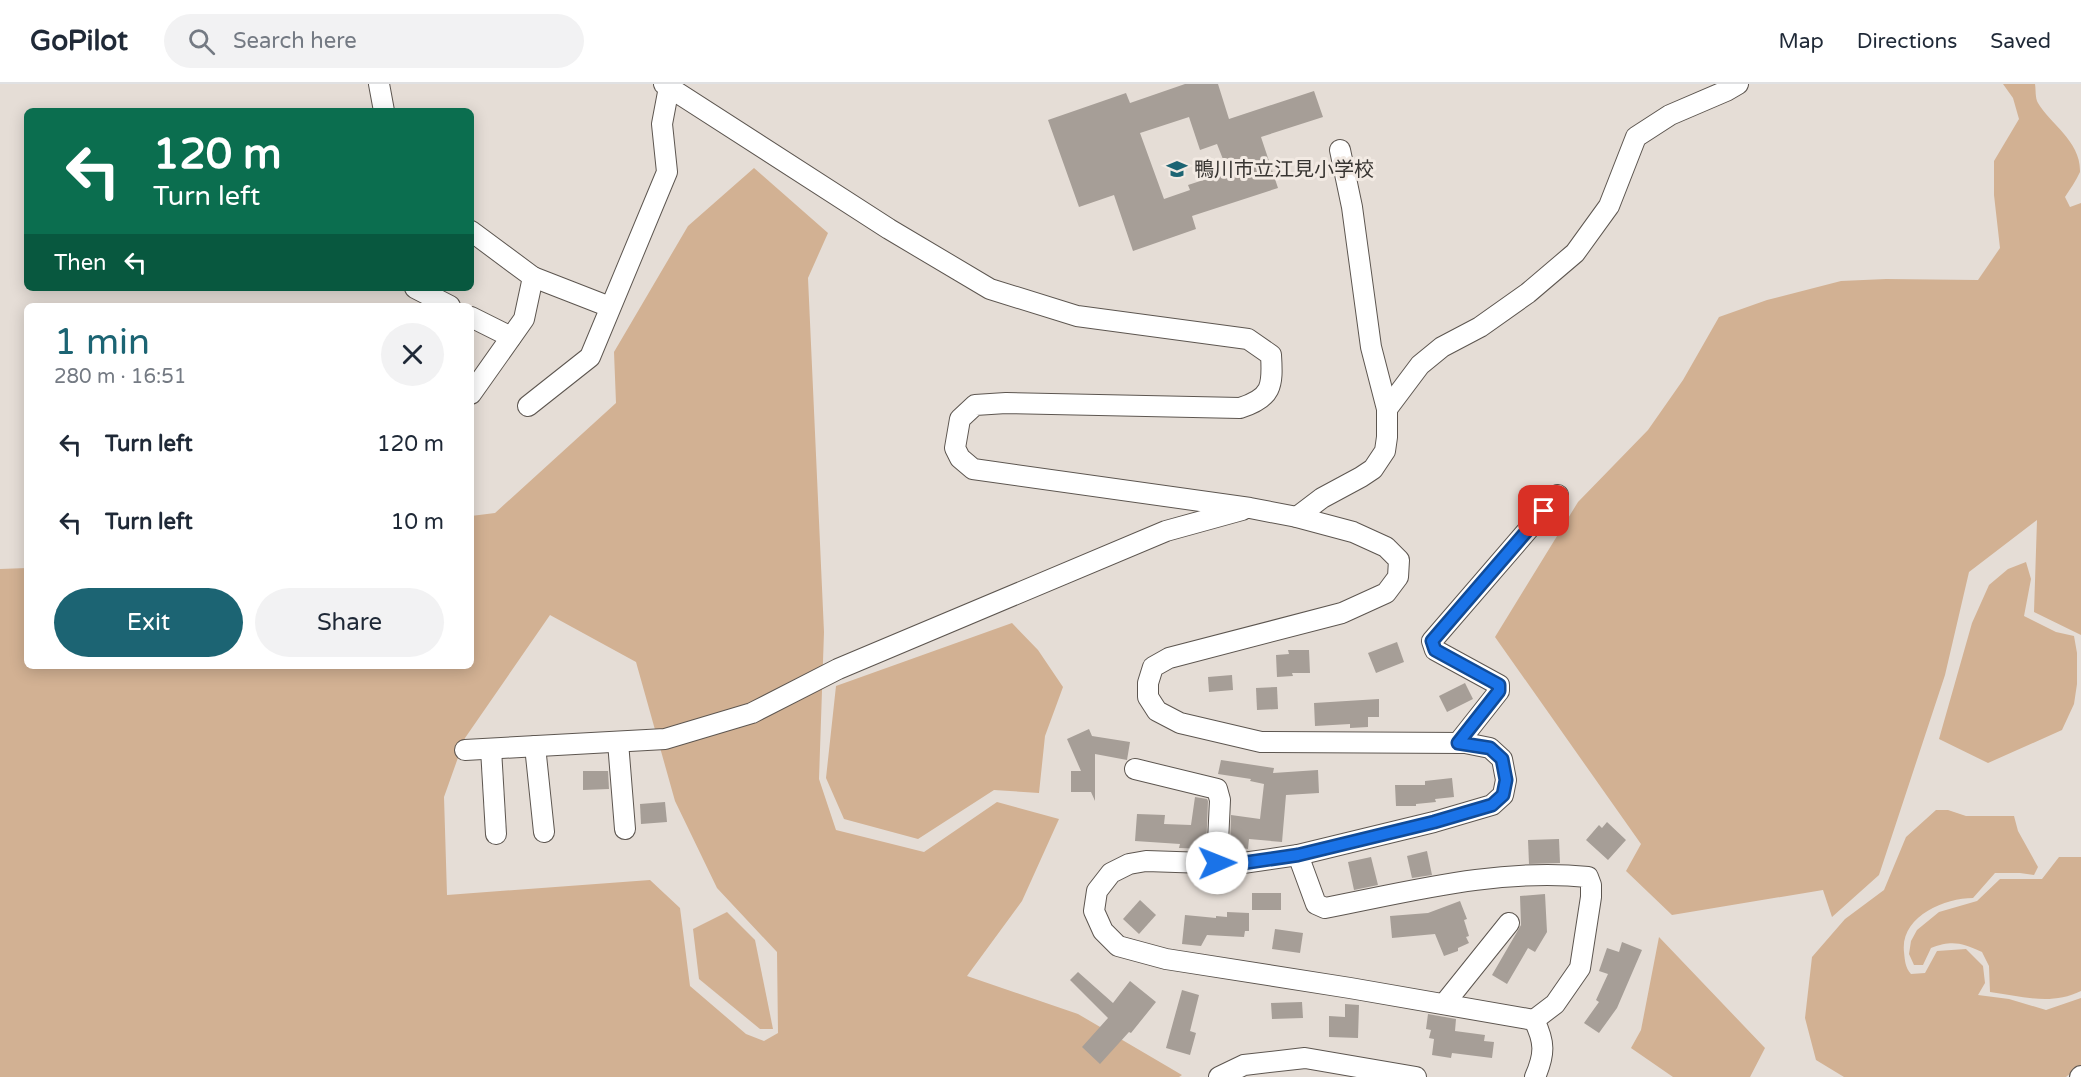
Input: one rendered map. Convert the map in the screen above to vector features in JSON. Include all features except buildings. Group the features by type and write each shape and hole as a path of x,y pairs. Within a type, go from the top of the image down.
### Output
{"street":[{"path":"379,84 383,108"},
{"path":"1387,409 1420,364 1442,347 1480,327 1519,300 1575,253 1608,206 1636,137 1670,115 1738,84"},
{"path":"528,406 590,357 667,172 662,123 667,86 889,229 990,290 1077,316 1248,339 1271,355 1272,377 1269,391 1258,402 1240,408 1006,403 975,405 960,419 955,447 960,458 974,469 1250,508 1297,517 1353,532 1386,547 1398,561 1398,577 1386,593 1342,613 1169,658 1153,667 1148,683 1148,697 1157,711 1180,723 1261,742 1458,743 1490,748 1502,759 1506,780 1503,795 1492,805 1434,822 1298,855 1236,864 1146,861 1129,864 1111,873 1097,891 1095,911 1103,931 1118,946 1166,959 1534,1020 1555,1004 1580,968 1591,897 1588,877 1483,878 1325,908 1316,904 1298,855"},
{"path":"1297,517 1322,498 1373,468 1384,451 1387,437 1387,409 1371,347 1353,207 1340,150"},
{"path":"474,233 533,276 610,307"},
{"path":"474,389 524,319 533,276"},
{"path":"421,291 444,303"},
{"path":"474,319 511,338"},
{"path":"1458,743 1499,691 1499,685 1435,650 1432,641 1558,495"},
{"path":"465,750 665,739 752,713 838,669 1166,531 1250,508"},
{"path":"618,742 626,829"},
{"path":"535,747 544,832"},
{"path":"491,749 496,834"},
{"path":"1135,769 1217,789 1220,800 1217,863"},
{"path":"1444,1004 1509,923"},
{"path":"1534,1020 1542,1037 1543,1060 1535,1077"},
{"path":"1219,1077 1244,1065 1305,1058 1416,1077"}],"shaded area":[{"path":"2003,84 2035,84 2038,103 2070,142 2079,161 2080,172 2065,197 2070,207 2081,203 2081,635 2034,612 2037,520 1969,572 1945,675 1879,875 1832,917 1823,890 1672,915 1626,871 1641,844 1495,637 1578,502 1648,430 1683,380 1719,317 1767,300 1841,281 1978,280 2000,248 1994,195 1994,161 2019,119 2013,98"},
{"path":"754,168 828,233 808,278 824,632 819,779 836,830 924,852 997,802 1059,819 1022,901 967,976 1078,1014 1182,1075 1179,1077 0,1077 0,569 24,568 24,669 474,669 474,516 495,513 616,403 614,352 688,226","holes":["550,615 636,662 675,801 717,888 777,952 778,1033 764,1041 746,1034 690,986 680,908 650,880 447,895 444,797 465,738"]},
{"path":"2026,562 2031,579 2024,616 2056,632 2074,636 2077,653 2077,684 2074,704 2062,730 1988,763 1939,739 1972,623 1989,585 2008,569"},
{"path":"1012,623 1038,650 1063,687 1045,736 1039,793 994,790 918,839 844,819 826,778 836,686"},
{"path":"1936,810 1948,810 1966,816 2014,816 2018,831 2038,867 2034,875 1995,873 1973,898 1949,902 1926,912 1909,929 1905,940 1904,952 1908,969 1911,974 1925,973 1937,951 1966,949 1983,966 1985,983 1978,995 2009,999 2046,1010 2081,998 2081,1065 2066,1077 1844,1077 1816,1060 1805,1018 1812,957 1845,919 1884,890 1906,837"},
{"path":"2059,857 2081,857 2081,991 2070,996 2047,999 1990,992 1989,966 1982,952 1957,944 1945,944 1931,948 1923,965 1914,965 1909,954 1911,941 1917,930 1939,912 1977,901 2000,879 2042,879"},
{"path":"727,912 755,940 773,1029 760,1029 699,979 693,929"},
{"path":"1659,937 1765,1048 1750,1077 1673,1077 1631,1048 1641,1030"}],"place":[{"name":"鴨川市立江見小学校","path":"1177,169"}],"route":[{"path":"1217,863 1236,864 1298,855 1434,822 1492,805 1503,795 1506,780 1502,759 1490,748 1458,743 1499,691 1499,685 1435,650 1432,641 1544,511"}]}
